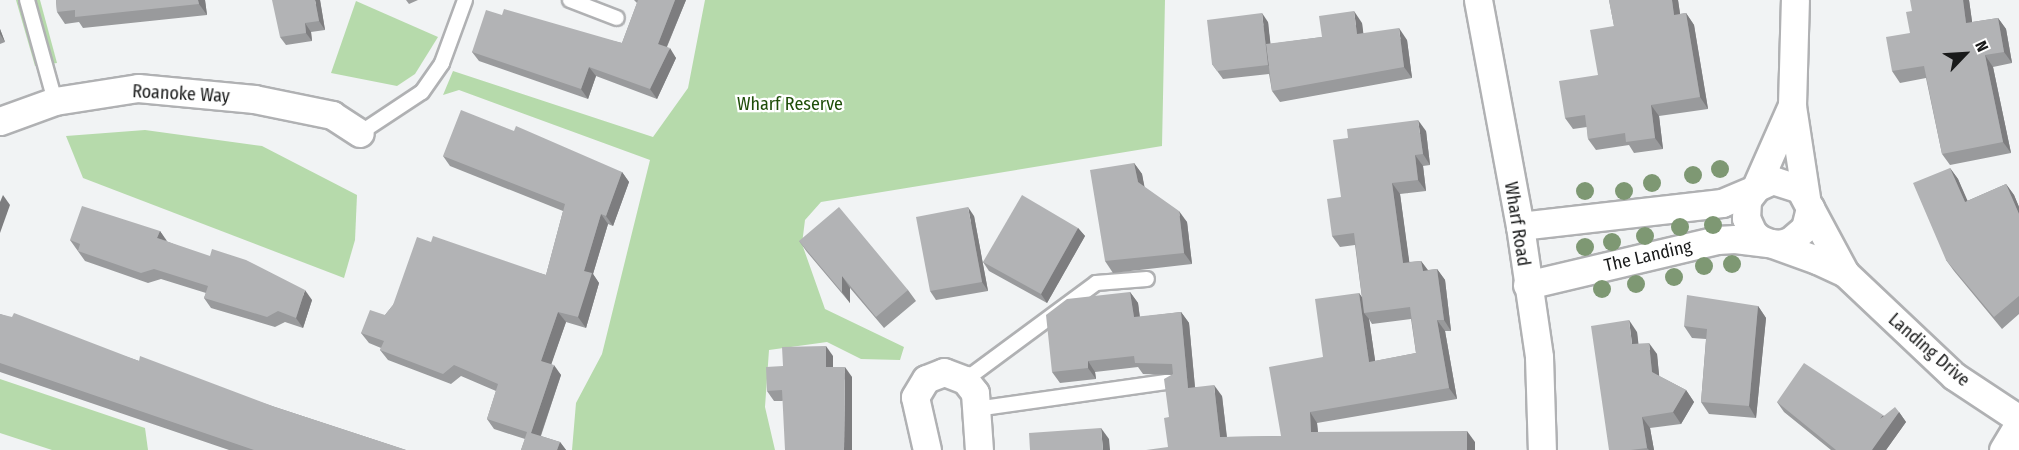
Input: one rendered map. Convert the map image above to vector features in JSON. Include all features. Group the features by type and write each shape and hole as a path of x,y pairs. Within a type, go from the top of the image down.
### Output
{"street":[{"name":"Wharf Road","path":"1478,0 1520,226 1539,357 1542,450"},
{"path":"1795,0 1792,105 1808,203 1845,273"},
{"name":"Roanoke Way","path":"0,121 55,101 138,88 201,92 332,115 360,133"},
{"path":"1792,105 1755,189 1746,218 1753,233 1770,243 1845,273"},
{"path":"1520,226 1722,203 1781,180 1808,203"},
{"path":"1770,243 1798,236 1808,203"},
{"name":"The Landing","path":"1527,285 1717,240 1770,243"},
{"name":"Landing Drive","path":"1845,273 1954,376 2019,421"},
{"path":"927,450 915,397 926,379 944,372 965,380 975,393 979,450"},
{"path":"2003,450 2019,421"}],"lane":[{"path":"27,0 55,101"},
{"path":"360,133 422,92 442,63 465,0"},
{"path":"570,0 616,18"},
{"path":"965,380 1096,283 1147,279"},
{"path":"976,409 1173,381"}],"green space":[{"path":"16,0 40,0 57,63 35,66"},
{"name":"Wharf Reserve","path":"705,0 1165,0 1162,146 821,202 805,220 802,244 825,309 904,347 900,360 861,359 827,342 769,350 765,407 775,450 572,450 576,403 602,354 650,160 459,90 443,95 453,71 653,137 688,88"},
{"path":"356,1 438,37 415,74 397,86 331,73"},
{"path":"145,130 262,146 357,195 355,240 344,278 83,178 66,136"},
{"path":"0,379 145,428 148,450 52,450 0,433"}],"building":[{"path":"56,0 198,0 199,4 75,17 75,10 57,12"},
{"path":"272,0 315,0 319,21 305,23 306,33 280,37"},
{"path":"638,0 675,0 658,44 670,48 650,89 589,67 581,89 472,52 486,10 502,15 504,9 622,43"},
{"path":"1609,0 1672,0 1674,15 1686,13 1700,97 1651,105 1655,138 1626,142 1625,133 1588,139 1585,115 1565,118 1559,81 1598,75 1590,30 1614,26"},
{"path":"1910,0 1963,0 1966,23 1998,18 2004,52 1985,55 2003,142 1942,154 1924,66 1892,71 1886,37 1910,33 1906,12 1912,11"},
{"path":"1354,11 1357,34 1399,28 1404,67 1272,91 1266,44 1322,37 1319,16"},
{"path":"1262,13 1268,65 1217,71 1212,64 1207,20"},
{"path":"461,110 514,131 516,126 622,172 606,216 601,214 584,271 592,273 578,317 558,312 541,361 554,365 531,433 560,442 557,450 521,450 527,432 487,419 498,384 454,365 443,374 380,350 384,341 361,333 370,310 385,315 393,305 417,237 431,242 433,236 546,275 565,204 443,156"},
{"path":"1418,120 1423,154 1415,155 1418,180 1392,183 1403,263 1421,261 1423,271 1437,269 1444,320 1437,320 1449,388 1310,412 1311,432 1467,431 1467,450 1146,450 1168,447 1164,418 1169,417 1164,379 1173,374 1172,364 1135,363 1134,356 1088,361 1088,368 1052,372 1046,315 1067,299 1130,292 1134,317 1181,312 1188,388 1214,385 1220,437 1281,436 1269,367 1323,357 1315,299 1359,293 1369,362 1416,353 1410,307 1364,313 1354,233 1332,236 1327,199 1341,197 1333,140 1348,138 1347,129"},
{"path":"1134,163 1138,182 1179,211 1184,253 1105,261 1090,170"},
{"path":"1950,168 1965,202 2006,184 2019,214 2019,296 1994,317 1946,260 1913,183"},
{"path":"1022,195 1078,228 1041,294 983,262"},
{"path":"82,206 160,231 157,238 210,256 212,249 246,260 305,290 296,318 278,311 267,317 204,298 208,286 154,269 141,273 78,251 80,244 70,240"},
{"path":"839,207 908,290 876,317 842,276 842,292 799,241"},
{"path":"968,207 982,282 930,291 916,217"},
{"path":"1687,295 1758,306 1749,406 1701,402 1707,329 1684,326"},
{"path":"14,313 139,361 140,356 275,407 406,450 254,450 0,363 0,314 12,317"},
{"path":"1629,320 1632,344 1649,343 1652,372 1686,390 1673,412 1642,417 1647,448 1609,450 1591,326"},
{"path":"826,346 826,367 845,367 844,450 785,450 782,390 767,391 766,367 783,366 782,347"},
{"path":"1804,363 1883,415 1880,419 1895,407 1899,412 1872,450 1836,450 1777,402"},
{"path":"1101,428 1103,450 1030,450 1029,433"}]}
